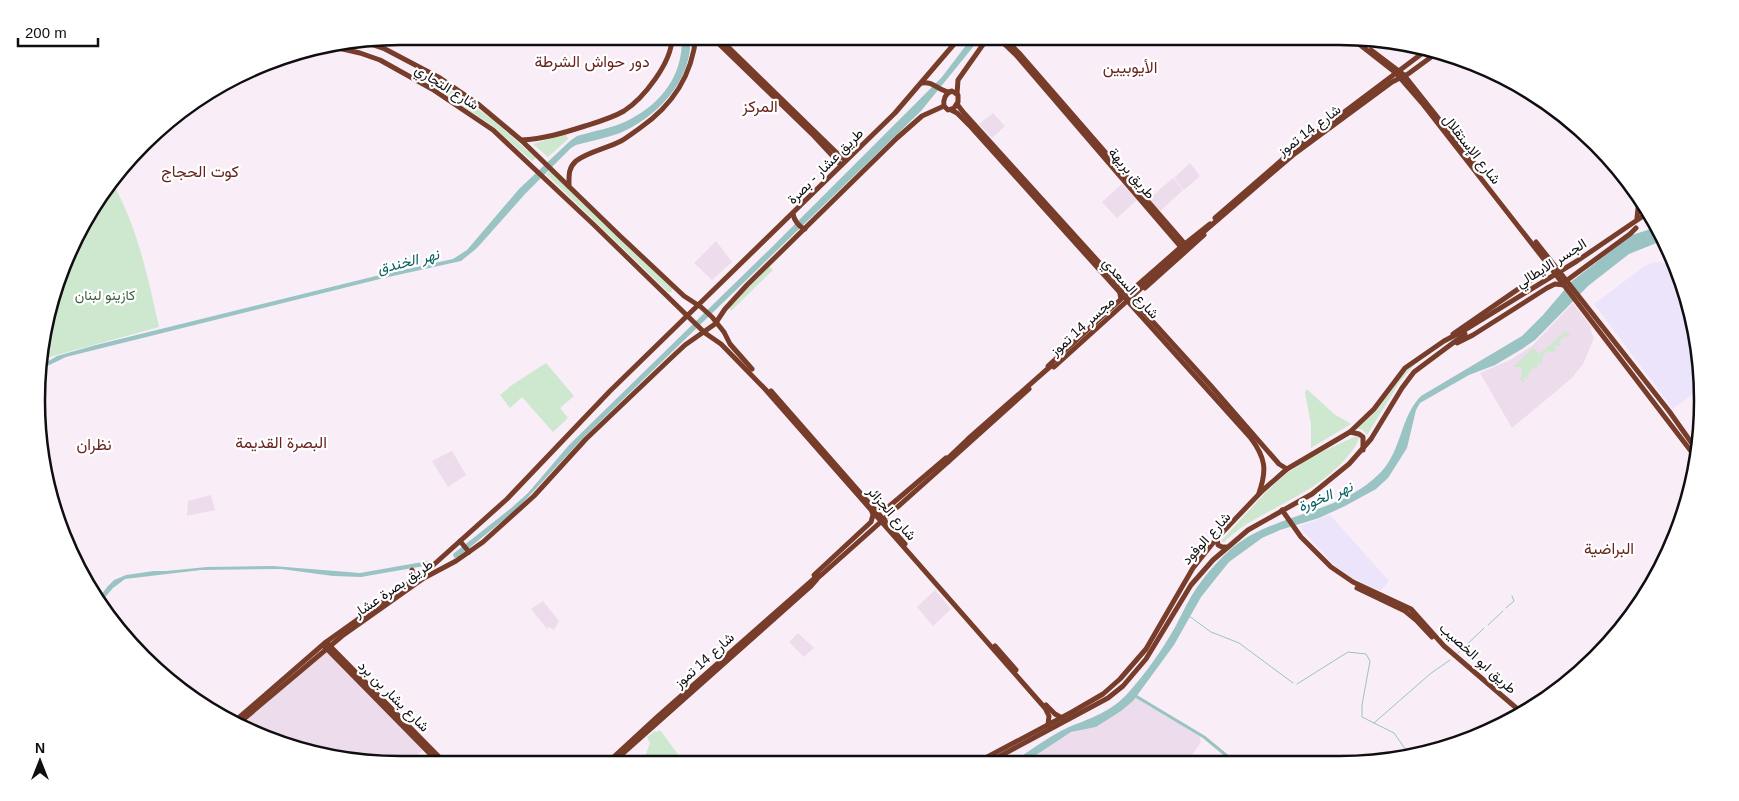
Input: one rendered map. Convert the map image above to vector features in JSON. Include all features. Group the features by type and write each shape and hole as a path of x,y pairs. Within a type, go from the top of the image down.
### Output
{"main road":[{"path":"521,140 553,136 623,112 638,98 658,74 669,53 670,45"},
{"path":"693,45 692,58 687,75 673,98 648,122 622,141 575,162 569,173 569,186 676,289 700,306 714,320"},
{"path":"719,45 741,62"},
{"path":"724,45 835,157 841,166"},
{"name":"طريق عشار - بصرة","path":"327,645 430,568 523,484 560,442 689,318 895,113 954,45"},
{"path":"949,92 945,98 944,106 951,110 957,104 958,80 983,45"},
{"path":"1006,45 1018,55"},
{"path":"1010,45 1018,55"},
{"name":"شارع التجاري","path":"377,46 440,78 478,104 521,140 569,186"},
{"name":"شارع الإستقلال","path":"1362,46 1412,85 1552,266"},
{"name":"شارع الإستقلال","path":"1366,46 1387,65"},
{"name":"شارع التجاري","path":"345,50 380,60 432,89 493,130 668,296"},
{"name":"طريق بريهة","path":"1018,55 1182,244"},
{"name":"شارع 14 تموز","path":"1199,235 1293,155 1399,74 1405,66 1420,55"},
{"name":"شارع 14 تموز","path":"1212,224 1290,152 1388,79 1413,70 1431,57"},
{"path":"1388,79 1387,65 1405,66"},
{"path":"1412,85 1413,70"},
{"name":"شارع الإستقلال","path":"1399,74 1566,283 1678,430"},
{"path":"432,89 440,78"},
{"path":"922,83 934,84 940,90 953,91 957,94"},
{"path":"772,93 846,160"},
{"name":"شارع السعدي","path":"957,104 1246,433 1259,453 1265,471 1258,495"},
{"name":"طريق بصرة عشار","path":"243,719 317,656 327,645 417,583 468,551 518,512 573,453 680,350 703,331 747,285 914,123 926,113 944,106"},
{"name":"شارع السعدي","path":"951,110 957,112 965,120 1121,290"},
{"path":"1638,218 1639,211"},
{"path":"793,214 795,220 805,229"},
{"name":"الجسر الايطالي","path":"1464,333 1579,264 1643,219"},
{"path":"1044,373 1050,364 1119,301 1121,290 1132,290 1182,244 1212,224"},
{"path":"808,586 869,523 874,511 886,509 955,453 1044,373 1124,306 1134,305 1137,294 1187,251 1212,224"},
{"path":"1447,347 1473,335 1541,292 1556,284 1566,283 1636,228"},
{"name":"مجسر 14 تموز","path":"1044,373 1199,235"},
{"path":"1444,341 1552,266"},
{"path":"1525,285 1541,282 1544,287 1541,292"},
{"path":"676,289 674,294 668,296 703,331"},
{"path":"1132,290 1132,294 1137,294"},
{"path":"1119,301 1124,300 1126,303 1124,306"},
{"name":"شارع السعدي","path":"1134,305 1279,464 1287,469"},
{"name":"شارع الجزائر","path":"714,320 737,353 1003,658 1046,710 1049,719 1048,725"},
{"name":"شارع الجزائر","path":"703,331 721,344 748,370 874,511"},
{"name":"شارع الوفود","path":"989,756 1062,718 1107,691 1133,666 1152,639 1184,581 1205,553 1258,495 1287,469 1350,432 1374,410 1406,368 1444,341 1464,333"},
{"name":"شارع الوفود","path":"1000,756 1108,698 1122,687 1146,659 1191,585 1213,560 1226,547 1254,526 1320,488 1349,464 1363,450 1409,377 1420,366 1464,333"},
{"path":"1678,430 1691,445"},
{"path":"1678,430 1691,450"},
{"path":"1350,432 1363,437 1363,450"},
{"path":"1259,453 1265,456 1268,454 1268,451"},
{"path":"573,453 580,452"},
{"path":"808,586 875,528 886,525 891,514 940,472 955,453"},
{"name":"شارع 14 تموز","path":"620,756 955,453"},
{"path":"886,509 885,514 891,514"},
{"name":"طريق ابو الخصيب","path":"1281,511 1298,539 1329,569 1409,614 1442,648 1515,709"},
{"path":"869,523 874,523 875,528"},
{"path":"1217,538 1218,545 1226,547"},
{"path":"461,542 468,551"},
{"path":"1205,553 1210,554 1213,560"},
{"path":"412,570 414,579"},
{"name":"شارع 14 تموز","path":"615,756 808,586"},
{"path":"240,717 327,645"},
{"name":"شارع بشار بن برد","path":"327,645 336,657 432,756"},
{"name":"شارع بشار بن برد","path":"327,645 438,756"},
{"path":"317,656 331,655 336,657"},
{"name":"شارع الجزائر","path":"1008,664 1050,710 1062,718"}],"shaded area":[{"name":"نهر الخندق","path":"681,45 690,45 686,67 670,95 659,107 634,126 620,133 571,148 525,194 477,248 461,261 384,278 66,357 47,366 47,362 57,356 96,345 384,274 453,259 467,250 519,189 570,141 577,136 623,123 652,105 669,86 675,75"},
{"path":"966,45 975,45 921,111 584,437 516,510 458,557 454,558 453,554 528,493 569,445 770,249 942,77"},
{"path":"993,113 1005,126 992,138 979,124"},
{"path":"1190,163 1200,176 1184,190 1174,178"},
{"path":"1173,178 1183,190 1160,211 1149,199"},
{"path":"1122,184 1137,200 1117,218 1102,202"},
{"name":"نهر الخورة","path":"1650,229 1657,243 1629,254 1588,286 1535,340 1522,349 1495,365 1469,375 1420,403 1416,410 1407,448 1388,478 1376,489 1319,518 1280,530 1262,538 1229,562 1201,597 1174,645 1133,701 1096,727 1071,732 1035,756 1022,756 1054,735 1100,714 1121,700 1141,678 1158,654 1198,586 1227,552 1257,532 1331,504 1349,496 1366,485 1388,463 1409,414 1421,396 1522,336 1572,281 1632,235"},
{"path":"716,241 732,262 712,280 694,263"},
{"path":"1655,262 1667,264 1682,308 1687,331 1691,354 1694,393 1673,409 1594,304 1645,266"},
{"path":"1573,303 1592,328 1590,329 1594,338 1583,364 1572,378 1512,428 1480,373 1510,360 1532,346"},
{"path":"452,451 466,475 448,487 432,461"},
{"path":"211,495 215,510 187,516 188,501"},
{"path":"1330,515 1389,581 1380,591 1356,580 1336,567 1301,529 1300,526"},
{"path":"428,561 429,565 361,577 333,576 281,569 201,570 125,579 105,598 102,593 114,580 126,575 154,571 207,567 273,566 360,573"},
{"path":"935,590 951,609 933,626 917,607"},
{"path":"543,601 559,621 554,630 549,627 547,629 531,609"},
{"path":"798,633 814,648 804,657 789,642"},
{"path":"328,650 423,750 416,756 400,756 354,753 331,749 308,744 264,729 252,723 247,718"},
{"path":"1136,697 1168,715 1200,737 1201,742 1191,756 1035,756 1071,732 1096,727 1121,711"}],"green space":[{"path":"442,84 492,119 536,158 532,161 491,125 439,90 439,85"},
{"path":"566,134 568,139 548,157 533,144"},
{"path":"550,171 672,288 672,292 668,292 546,174"},
{"name":"كازينو لبنان","path":"115,188 136,236 159,327 48,358 57,308 72,264 93,223"},
{"path":"769,266 773,270 731,311 729,308 733,301"},
{"path":"1566,331 1570,335 1568,337 1565,336 1559,342 1560,345 1558,347 1556,345 1554,347 1556,349 1554,352 1547,351 1543,362 1541,364 1537,363 1539,366 1537,368 1534,367 1528,374 1529,377 1527,379 1523,378 1525,381 1523,382 1519,378 1522,376 1522,370 1519,367 1513,367 1533,348 1539,354"},
{"path":"546,363 574,396 560,408 568,418 553,432 522,397 510,408 500,395"},
{"path":"1416,363 1401,380 1367,435 1363,430 1357,428 1381,405 1405,372"},
{"path":"1306,390 1334,414 1351,424 1311,448 1311,424"},
{"path":"1356,436 1359,437 1353,450 1327,476 1303,493 1245,525 1224,542 1221,541 1267,491 1286,474 1313,456"},
{"path":"660,730 679,756 643,756 646,754 650,743 647,737 655,731"}],"waterway":[{"path":"1506,608 1514,601 1512,596"},
{"path":"1488,625 1503,611"},
{"path":"1189,616 1211,632 1239,643 1293,683"},
{"path":"1458,653 1484,628"},
{"path":"1297,684 1348,652 1366,654 1370,661 1362,705 1362,717 1394,733 1406,749"},
{"path":"1374,723 1430,674 1450,660"},
{"path":"1134,695 1204,737 1227,756"}],"district":[{"name":"دور حواش الشرطة","path":"592,61"},
{"name":"الأيوبيين","path":"1130,67"},
{"name":"المركز","path":"760,106"},
{"name":"كوت الحجاج","path":"200,171"},
{"name":"البصرة القديمة","path":"281,442"},
{"name":"نظران","path":"94,444"},
{"name":"البراضية","path":"1609,548"}]}
